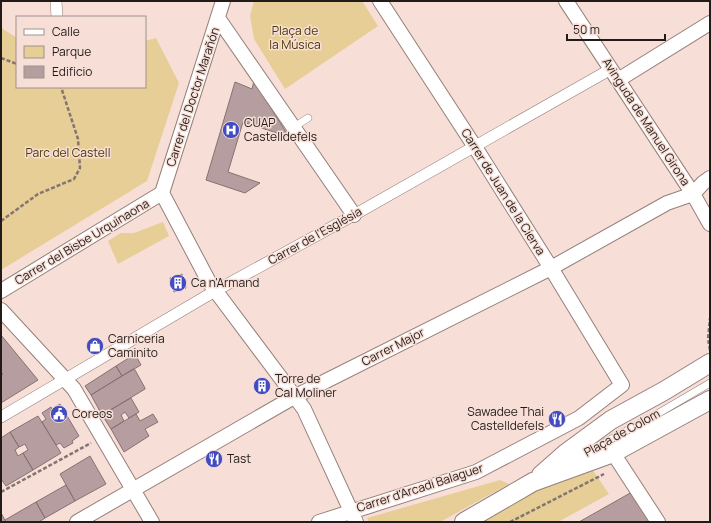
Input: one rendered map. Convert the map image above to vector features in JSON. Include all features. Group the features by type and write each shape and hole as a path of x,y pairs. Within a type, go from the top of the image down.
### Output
{"street":[{"path":"56,1 57,16"},
{"name":"Carrer del Doctor Marañón","path":"162,193 223,1"},
{"name":"Carrer de Juan de la Cierva","path":"380,1 475,147 622,385"},
{"name":"Avinguda de Manuel Girona","path":"566,1 693,194 710,224"},
{"path":"218,18 354,215"},
{"name":"Carrer de l'Església","path":"1,417 215,291 475,147 710,23"},
{"name":"Carrer Major","path":"76,522 294,397 551,268 667,203 693,194 710,178"},
{"path":"162,193 215,291 304,409 353,516"},
{"name":"Carrer del Bisbe Urquinaona","path":"1,291 162,193"},
{"path":"1,310 64,380 74,389 152,522"},
{"path":"464,522 533,482 566,453 611,420 664,391 710,363"},
{"name":"Carrer d'Arcadi Balaguer","path":"319,522 353,516 476,472 579,418 622,385"},
{"path":"533,482 617,459 710,400"},
{"path":"617,459 658,522"}],"lane":[{"path":"296,130 308,118"},
{"name":"Plaça de Colom","path":"533,482 652,417 710,383"}],"path":[{"path":"1,58 16,64"},
{"path":"1,221 38,194 74,179 80,168 78,139 61,88"},
{"path":"710,318 708,339 710,352"},
{"path":"1,492 91,443"}],"green space":[{"name":"Plaça de la Música","path":"254,1 362,1 378,26 285,89 254,39 250,16"},
{"name":"Parc del Castell","path":"1,26 16,37 16,88 146,88 146,41 156,38 179,83 147,181 1,270"},
{"path":"163,222 169,236 118,264 108,241 121,233 134,233"},
{"path":"586,460 609,494 558,522 476,522"},
{"path":"500,480 509,484 440,522 369,522 367,518"}],"building":[{"name":"CUAP Castelldefels","path":"254,81 289,137 243,122 228,172 260,183 245,193 206,180 235,82 252,89"},
{"name":"Ca n'Armand","path":"182,274 186,288 174,292 170,278"},
{"path":"1,335 38,380 1,403 1,375 3,374 1,372"},
{"path":"135,354 141,365 122,376 116,366"},
{"path":"116,366 122,376 91,395 85,386"},
{"path":"133,369 135,370 145,389 102,415 91,395"},
{"name":"Torre de Cal Moliner","path":"262,381 267,387 261,391 256,385"},
{"path":"131,398 139,412 129,418 125,412 121,415 124,421 111,429 102,415"},
{"path":"60,404 79,436 72,441 73,443 64,448 60,443 56,445 42,422 46,419 42,413 51,407 52,409"},
{"path":"136,414 140,421 153,414 158,422 145,429 149,436 124,452 111,429"},
{"path":"38,416 61,453 33,470 23,453 28,450 25,444 19,447 10,432"},
{"path":"10,432 19,447 15,450 18,456 23,453 33,470 6,486 1,479 1,438"},
{"path":"90,456 106,484 75,501 60,474"},
{"path":"66,485 75,501 45,518 36,502"},
{"path":"632,492 651,522 579,522"},
{"path":"36,502 45,518 39,522 6,522 5,520"},
{"path":"1,513 5,520 6,522 1,522"}],"place":[{"name":"CUAP Castelldefels","path":"231,130"},
{"name":"Ca n'Armand","path":"178,283"},
{"name":"Carniceria Caminito","path":"95,346"},
{"name":"Torre de Cal Moliner","path":"262,386"},
{"name":"Coreos","path":"59,414"},
{"name":"Sawadee Thai Castelldefels","path":"557,419"},
{"name":"Tast","path":"214,459"}]}
